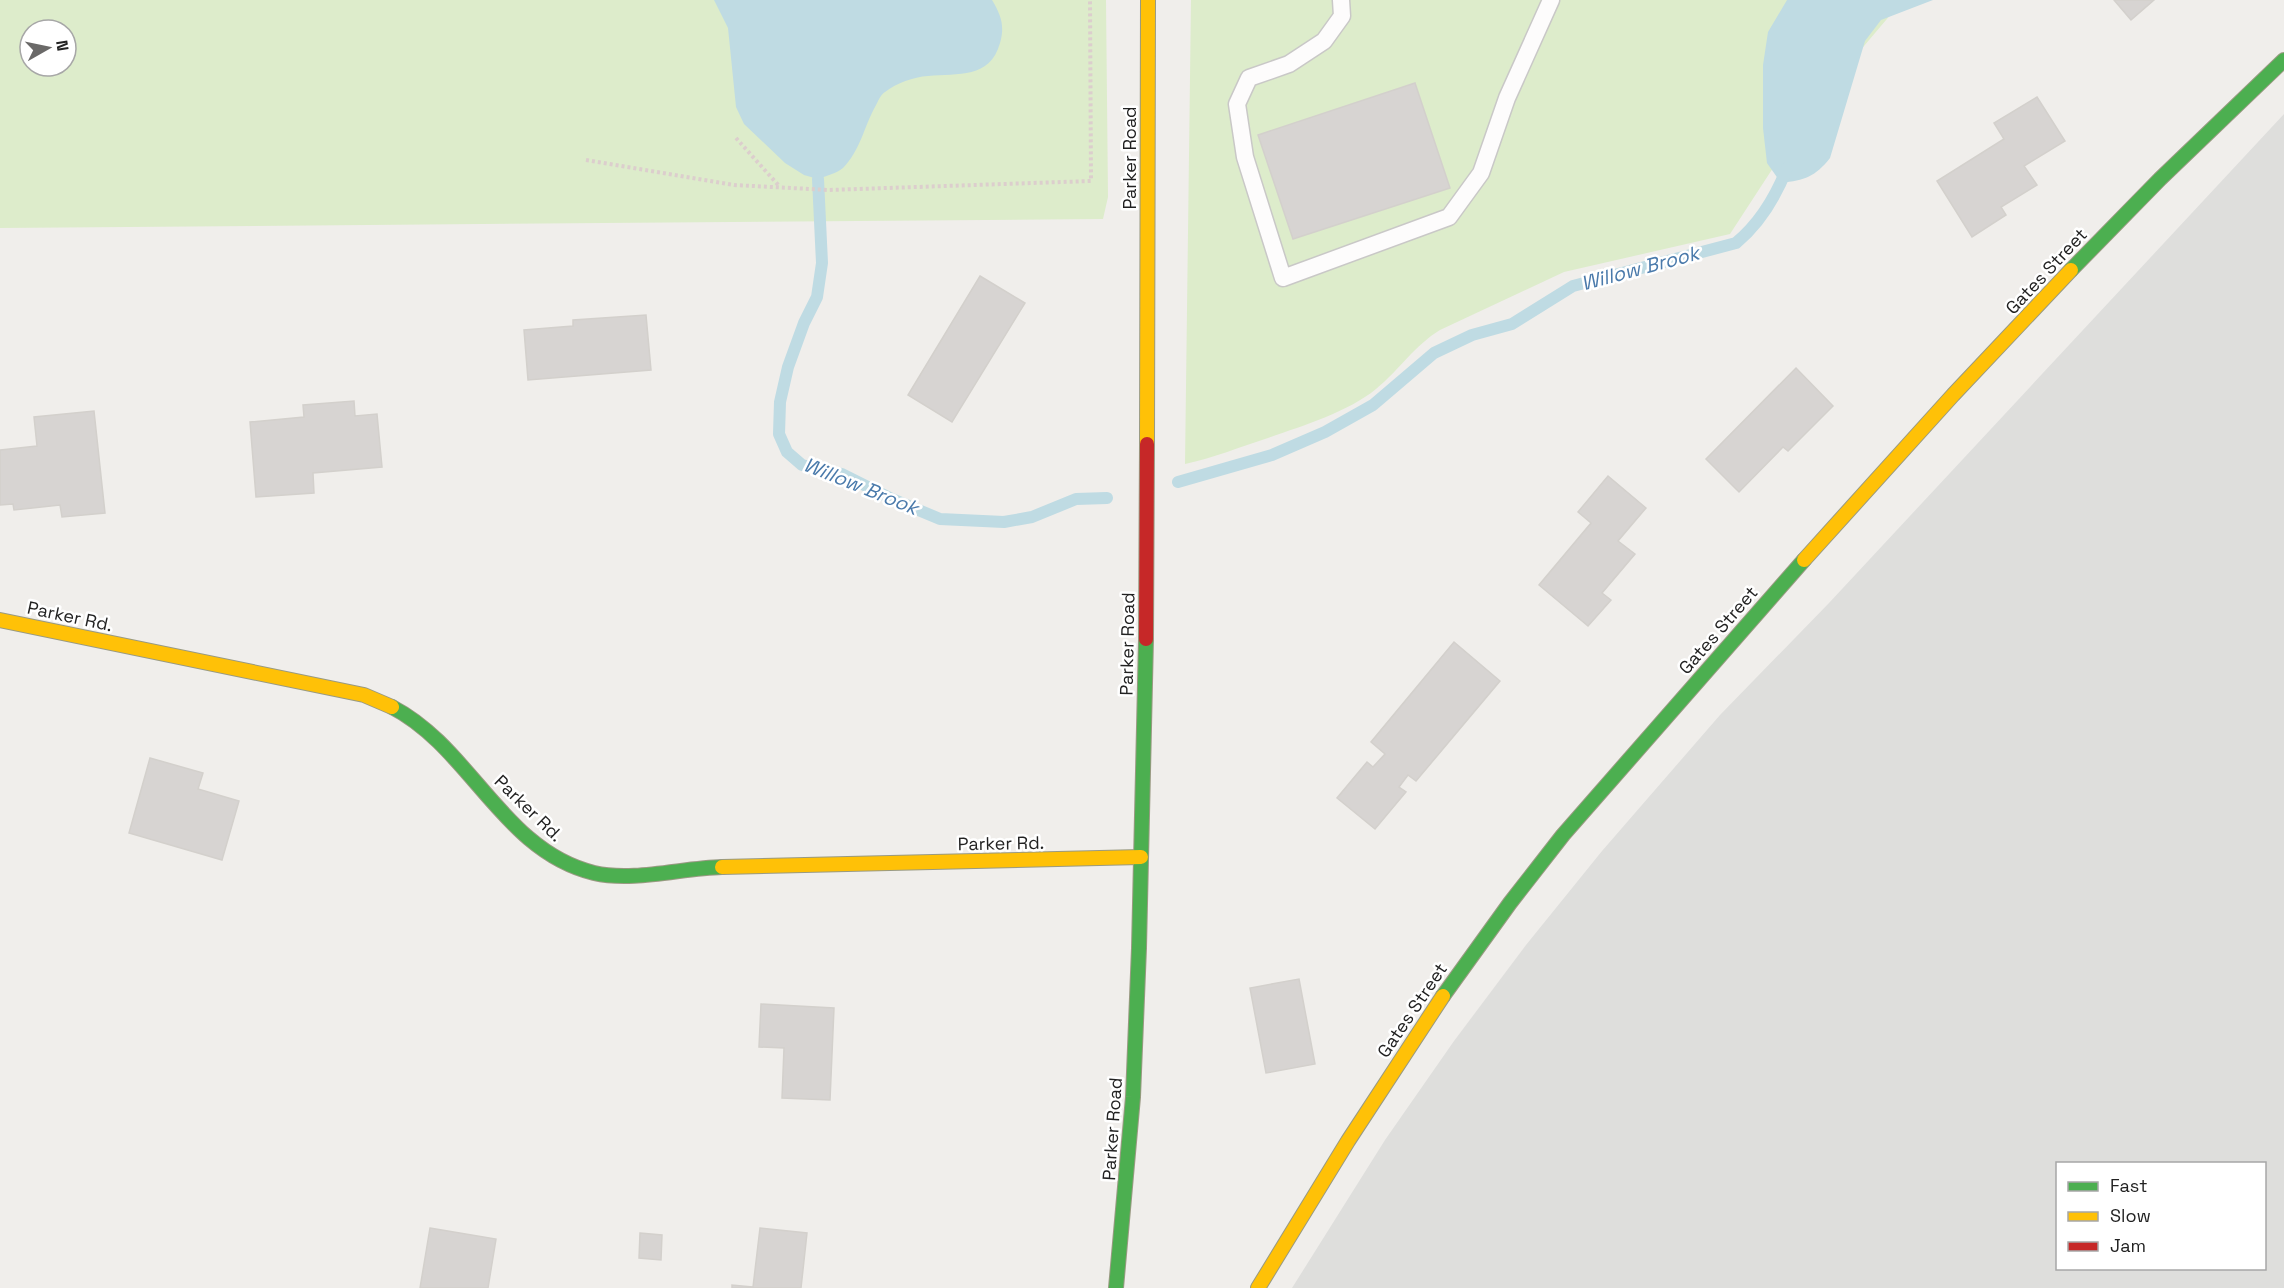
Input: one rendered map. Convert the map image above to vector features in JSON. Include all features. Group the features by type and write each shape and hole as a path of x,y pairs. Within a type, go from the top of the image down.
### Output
{"street":[{"name":"Parker Road","path":"1116,1288 1133,1097 1141,857 1146,624 1148,0"},
{"name":"Gates Street","path":"1258,1288 1405,1051 1491,928 1573,824 1778,589 2088,251 2284,60"},
{"name":"Parker Rd.","path":"0,620 364,695 396,708 447,749 540,848 566,865 596,874 628,874 695,868 1141,857"}],"lane":[{"path":"1341,0 1342,16 1324,41 1289,64 1249,78 1237,104 1245,158 1283,278 1449,217 1481,173 1507,98 1551,0"}],"path":[{"path":"586,160 734,185 781,188 830,190 1091,181 1090,0"},
{"path":"736,138 781,188"}],"shaded area":[{"path":"2284,114 2284,1288 1292,1288 1385,1140 1454,1041 1526,945 1602,851 1720,715 1829,603"}],"green space":[{"path":"0,0 1106,0 1108,197 1103,219 0,228"},
{"path":"1191,0 1903,0 1814,105 1730,234 1564,272 1440,330 1423,343 1376,389 1352,405 1295,429 1185,464"}],"water":[{"path":"714,0 992,0 998,11 1002,31 995,55 981,68 961,74 917,78 900,83 883,93 849,161 841,170 818,179 804,175 785,163 744,124 736,107 728,28"},
{"path":"1787,0 1933,0 1881,20 1865,41 1830,158 1819,170 1809,176 1781,183 1767,163 1763,128 1763,65 1768,32"}],"building":[{"path":"2114,0 2154,0 2131,20"},
{"path":"1415,83 1450,188 1293,239 1258,135"},
{"path":"2037,97 2065,141 2024,166 2037,185 2001,207 2006,215 1972,237 1937,181 2004,139 1994,123"},
{"path":"980,276 1025,303 952,422 908,395"},
{"path":"646,315 651,370 528,380 524,330 573,326 573,320"},
{"path":"1796,368 1833,406 1788,451 1783,447 1739,492 1706,459"},
{"path":"354,401 355,416 377,414 382,467 313,473 314,493 256,497 250,422 304,417 303,405"},
{"path":"94,411 105,513 62,517 60,505 14,510 13,504 0,505 0,450 37,446 34,417"},
{"path":"1608,476 1646,508 1618,541 1635,554 1602,593 1611,600 1588,626 1539,585 1591,523 1578,512"},
{"path":"1454,642 1500,681 1416,781 1408,775 1399,787 1406,792 1375,829 1337,798 1367,762 1373,767 1385,754 1371,742"},
{"path":"150,758 203,773 198,789 239,801 222,860 129,833"},
{"path":"1299,979 1315,1064 1266,1073 1250,988"},
{"path":"761,1004 834,1008 830,1100 782,1098 784,1048 759,1047"},
{"path":"430,1228 496,1239 488,1288 420,1288"},
{"path":"760,1228 807,1233 801,1288 732,1288 732,1285 753,1287"},
{"path":"640,1233 662,1235 661,1260 639,1258"}],"waterway":[{"name":"Willow Brook","path":"1178,482 1272,455 1325,432 1373,405 1434,353 1472,335 1512,324 1573,286 1736,243 1766,209 1787,168"},
{"name":"Willow Brook","path":"818,179 822,263 817,297 804,323 788,367 780,402 779,434 787,452 802,465 842,474 892,499 940,519 1004,522 1032,517 1076,499 1107,498"}],"traffic: fast":[{"path":"2071,270 2160,179 2284,60"},
{"path":"1443,996 1510,903 1563,835 1804,560"},
{"path":"1116,1288 1133,1097 1146,639"},
{"path":"392,707 420,725 444,747 511,822 535,844 562,861 594,873 625,876 722,867"}],"traffic: slow":[{"path":"1147,444 1148,0"},
{"path":"1804,560 1953,395 2071,270"},
{"path":"0,620 364,695 392,707"},
{"path":"722,867 1141,857"},
{"path":"1258,1288 1348,1141 1443,996"}],"traffic: jam":[{"path":"1146,639 1147,444"}]}
